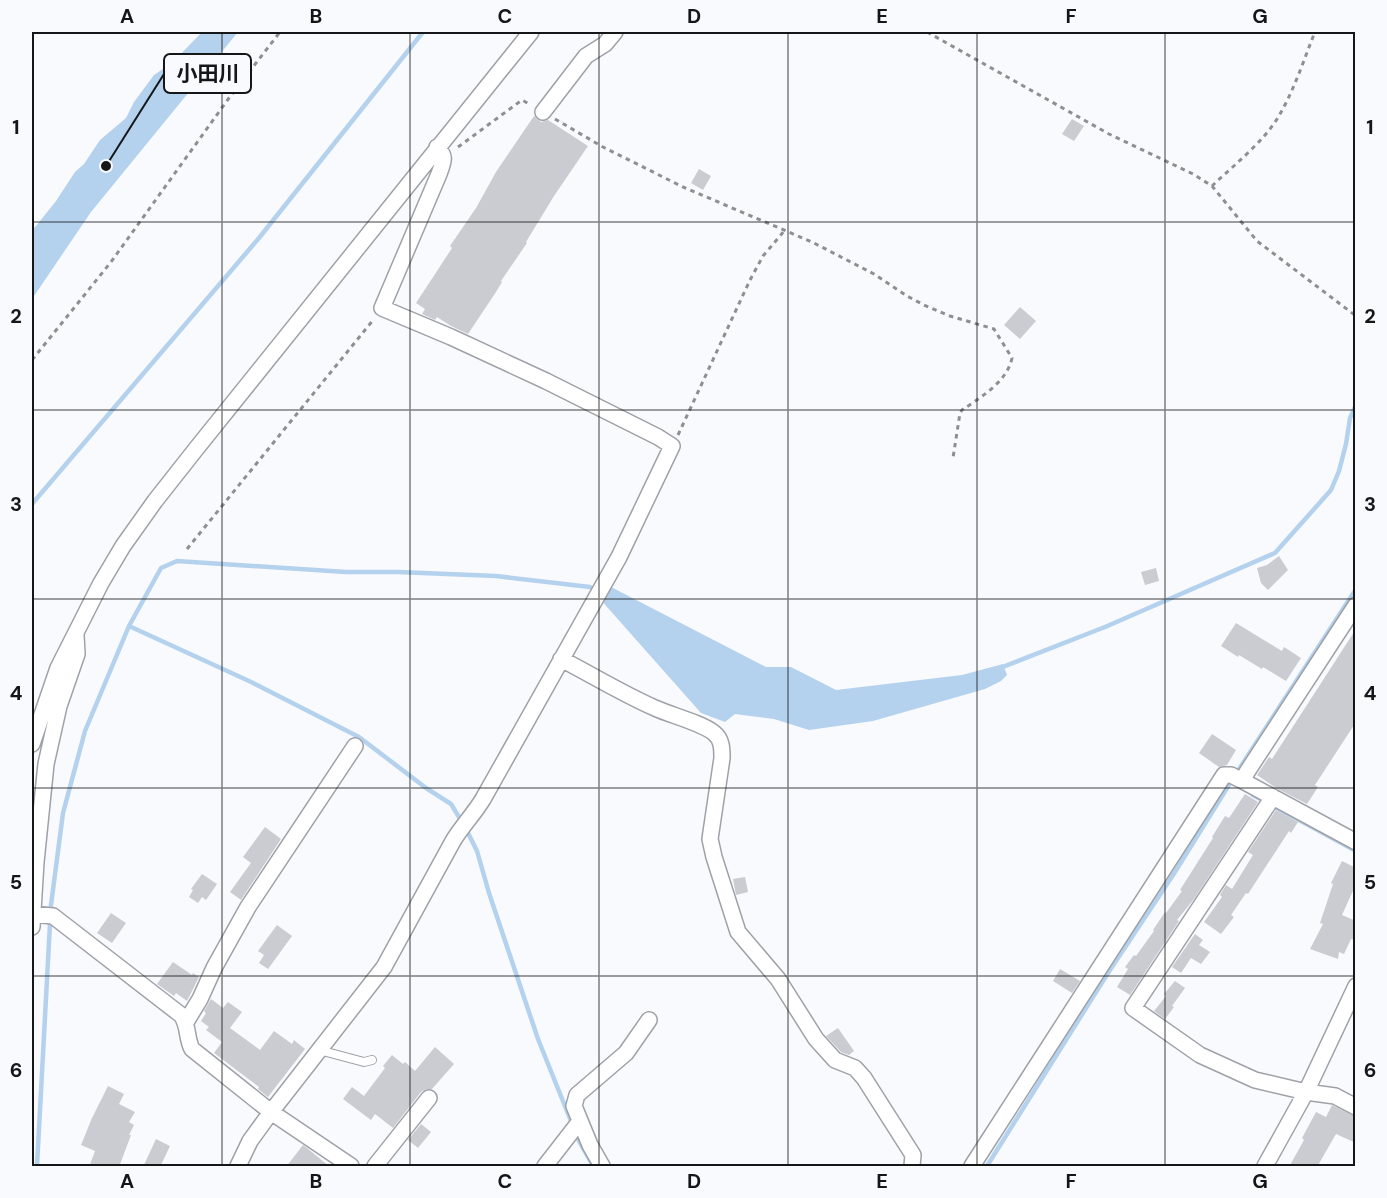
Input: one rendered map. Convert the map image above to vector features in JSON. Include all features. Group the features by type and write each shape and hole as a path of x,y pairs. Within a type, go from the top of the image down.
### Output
{"street":[{"path":"32,744 58,668 101,583 123,546 155,501 440,150 531,32"},
{"path":"543,112 586,56 605,44 615,32"},
{"path":"238,1167 250,1141 271,1112 384,968 453,841 483,799 604,585 672,446 546,381 382,308 439,174 443,159 440,150"},
{"path":"1238,779 1247,772 1356,605"},
{"path":"76,633 77,654 59,706 46,764 36,862 43,915 181,1015 186,1022 188,1041 192,1050 271,1112 351,1167"},
{"path":"561,658 654,708 701,726 717,735 722,746 722,758 710,839 738,932 778,979 816,1039 835,1060 855,1068 864,1078 913,1155 912,1167"},
{"path":"186,1022 248,907 355,746"},
{"path":"972,1167 1224,775 1238,779 1270,801 1356,842"},
{"path":"1270,801 1133,1008 1200,1055 1255,1080 1335,1096 1356,1107"},
{"path":"32,927 43,915"},
{"path":"1265,1167 1306,1092 1356,986"},
{"path":"602,1167 590,1146 574,1106 577,1095 626,1053 649,1020"},
{"path":"375,1167 429,1098"},
{"path":"545,1167 580,1120"}],"lane":[{"path":"319,1050 364,1062 372,1060"}],"path":[{"path":"32,360 111,262 229,98 280,32"},
{"path":"927,32 1109,134 1193,174 1212,186 1257,241 1356,316"},
{"path":"1212,186 1263,137 1280,116 1315,32"},
{"path":"440,150 456,149 522,100 603,147 684,187 812,242 874,274 924,305 950,316 994,329 1012,358 1010,365 993,387 960,413 953,458"},
{"path":"672,446 754,272 763,256 785,230"},
{"path":"187,549 382,308"}],"water":[{"path":"202,32 238,32 91,212 32,299 32,230 100,140 126,118 134,102 154,75 173,62"},
{"path":"611,587 766,667 791,667 836,690 962,675 1003,664 1007,675 1001,681 985,689 873,721 809,730 774,719 735,714 725,722 701,713 600,599 606,589"}],"building":[{"path":"534,116 541,122 548,120 588,146 468,334 437,317 435,320 422,314 425,309 416,303 452,248 450,246 476,208 496,172"},
{"path":"1072,119 1084,126 1074,141 1062,134"},
{"path":"699,169 711,176 703,190 691,183"},
{"path":"1020,307 1036,321 1020,339 1004,325"},
{"path":"1279,556 1288,570 1268,590 1261,583 1257,568 1267,565"},
{"path":"1156,568 1159,581 1145,585 1141,572"},
{"path":"1236,623 1282,651 1284,647 1301,658 1286,681 1221,646"},
{"path":"1356,629 1356,722 1315,785 1318,787 1307,804 1257,775 1269,757 1272,759"},
{"path":"1212,734 1236,750 1227,765 1219,767 1199,753"},
{"path":"1245,794 1258,802 1194,899 1177,920 1179,921 1130,995 1117,987 1128,969 1125,967 1134,955 1136,956 1182,891 1180,890 1225,816 1229,818"},
{"path":"1276,810 1298,822 1291,833 1289,831 1248,894 1246,893 1231,915 1234,917 1221,934 1204,922 1222,897 1220,895 1226,885 1232,889 1253,855 1248,852"},
{"path":"265,827 281,839 241,900 230,892 251,863 243,857"},
{"path":"1342,861 1356,868 1356,884 1342,915 1356,921 1356,940 1351,939 1344,954 1339,952 1338,959 1310,949 1323,924 1320,923 1333,884 1331,883"},
{"path":"202,874 217,884 206,900 202,897 198,903 189,897 193,890 191,889"},
{"path":"745,877 748,892 736,895 733,879"},
{"path":"111,913 126,923 112,943 97,933"},
{"path":"277,925 292,936 268,969 259,963 264,955 258,951"},
{"path":"1195,934 1203,940 1199,945 1210,952 1201,964 1191,958 1181,973 1172,967"},
{"path":"173,962 199,977 187,1001 176,993 174,996 157,984"},
{"path":"1060,969 1080,981 1072,993 1053,981"},
{"path":"1175,981 1185,988 1165,1019 1154,1011"},
{"path":"211,999 223,1008 228,1002 242,1012 230,1028 260,1050 274,1031 292,1044 294,1040 305,1049 268,1097 258,1089 259,1087 214,1053 222,1042 206,1030 209,1027 201,1021"},
{"path":"838,1028 854,1051 849,1055 841,1052 826,1036"},
{"path":"435,1047 454,1064 432,1089 421,1092 393,1128 375,1114 371,1120 343,1099 352,1087 364,1096 392,1055 415,1071"},
{"path":"108,1086 124,1094 119,1104 135,1112 129,1122 134,1125 119,1167 89,1167 95,1151 81,1145"},
{"path":"1332,1105 1356,1117 1356,1143 1336,1134 1317,1167 1289,1167 1316,1112 1326,1117"},
{"path":"421,1124 431,1132 418,1148 408,1140"},
{"path":"156,1139 170,1146 160,1167 143,1167"},
{"path":"303,1145 307,1148 330,1167 286,1167"}],"waterway":[{"path":"32,504 259,238 423,32"},
{"path":"1000,668 1105,627 1275,553 1331,490 1339,471 1350,418 1356,405"},
{"path":"37,1166 51,905 63,813 85,731 129,626 161,568 177,561 346,572 496,576 590,587 596,590"},
{"path":"987,1166 1108,973 1356,589"},
{"path":"129,626 249,681 359,737 451,804 462,822"},
{"path":"1253,795 1356,851"},
{"path":"466,829 477,851 538,1039 579,1141 593,1166"}],"place":[{"name":"小田川","path":"106,166"}]}
